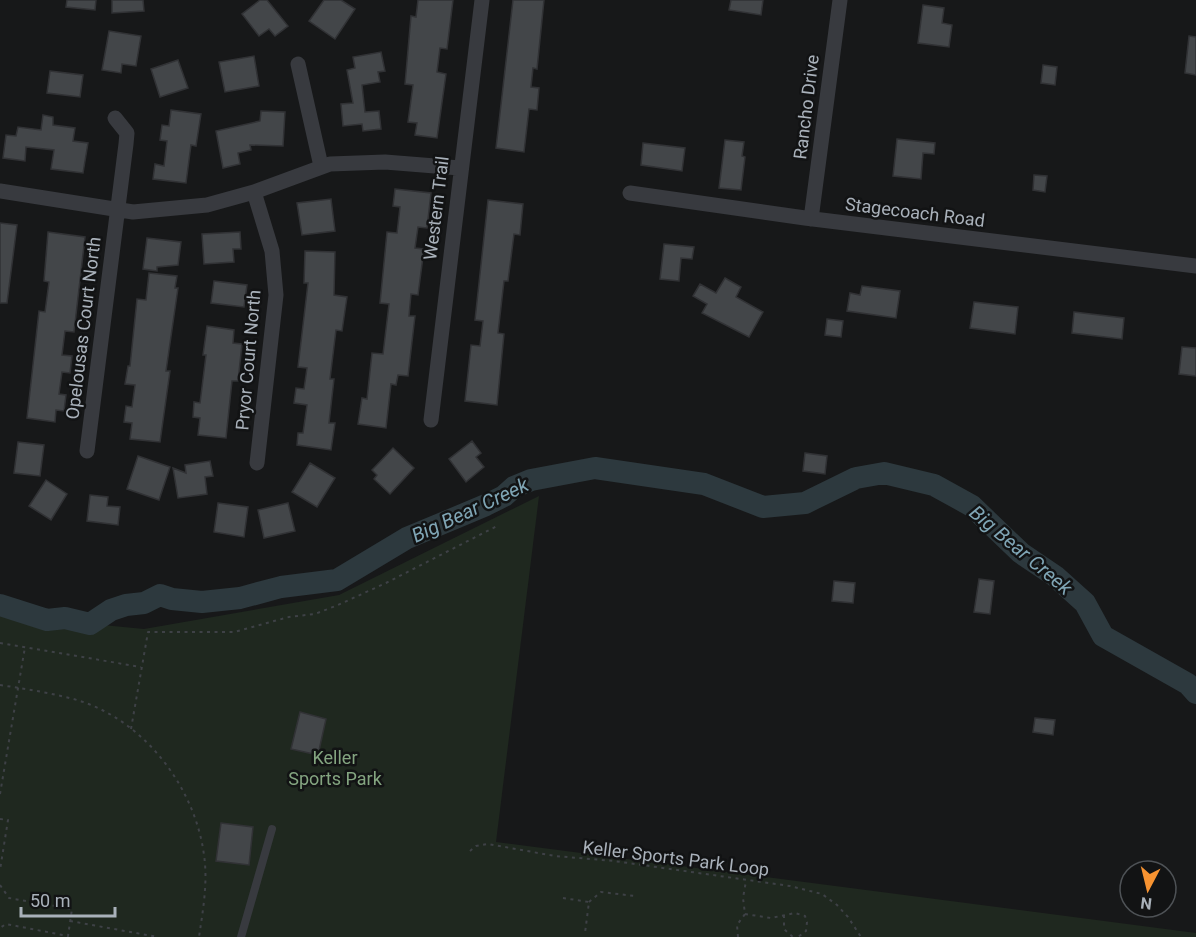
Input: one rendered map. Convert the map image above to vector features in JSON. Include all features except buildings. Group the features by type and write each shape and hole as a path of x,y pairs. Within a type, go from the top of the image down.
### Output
{"street":[{"name":"Western Trail","path":"431,420 482,0"},
{"name":"Rancho Drive","path":"812,219 840,0"},
{"path":"298,64 321,166"},
{"name":"Opelousas Court North","path":"87,451 127,133 115,118"},
{"path":"0,191 118,211 156,211 207,205 254,192 330,164 385,162 460,168"},
{"name":"Pryor Court North","path":"254,192 272,251 276,295 257,463"},
{"name":"Stagecoach Road","path":"630,194 812,219 1196,266"}],"lane":[{"path":"241,937 272,829"}],"path":[{"path":"131,729 148,632 234,632 289,617 315,614 386,583 499,525"},
{"path":"0,642 141,667"},
{"path":"0,794 25,647"},
{"path":"0,685 78,700 112,716 131,729 158,754 173,774 188,801 199,831 206,880 200,937"},
{"path":"0,819 8,820 0,870"},
{"name":"Keller Sports Park Loop","path":"470,851 476,846 488,843 555,856 790,886 822,894 849,918 861,937"},
{"path":"738,937 737,925 745,914 743,898 746,881"},
{"path":"0,885 9,898 72,909 68,936 6,924 0,928"},
{"path":"585,933 589,902 601,892 635,896"},
{"path":"563,898 589,902"},
{"path":"745,914 771,918 795,913 805,916 806,931 798,937"},
{"path":"784,915 784,929 793,937"},
{"path":"70,921 158,937"}],"green space":[{"name":"Keller Sports Park","path":"539,496 496,842 1196,933 1196,937 0,937 0,615 144,629 339,595"}],"waterway":[{"name":"Big Bear Creek","path":"0,605 47,620 65,618 90,624 111,610 144,603 160,595 172,599 202,602 240,598 281,587 337,580 407,538 486,505 504,496 514,487 531,480 595,468 704,484 763,507 805,503 856,478 884,473 934,485 972,506 1021,553 1055,576 1085,603 1103,636 1188,684 1196,693"}]}
